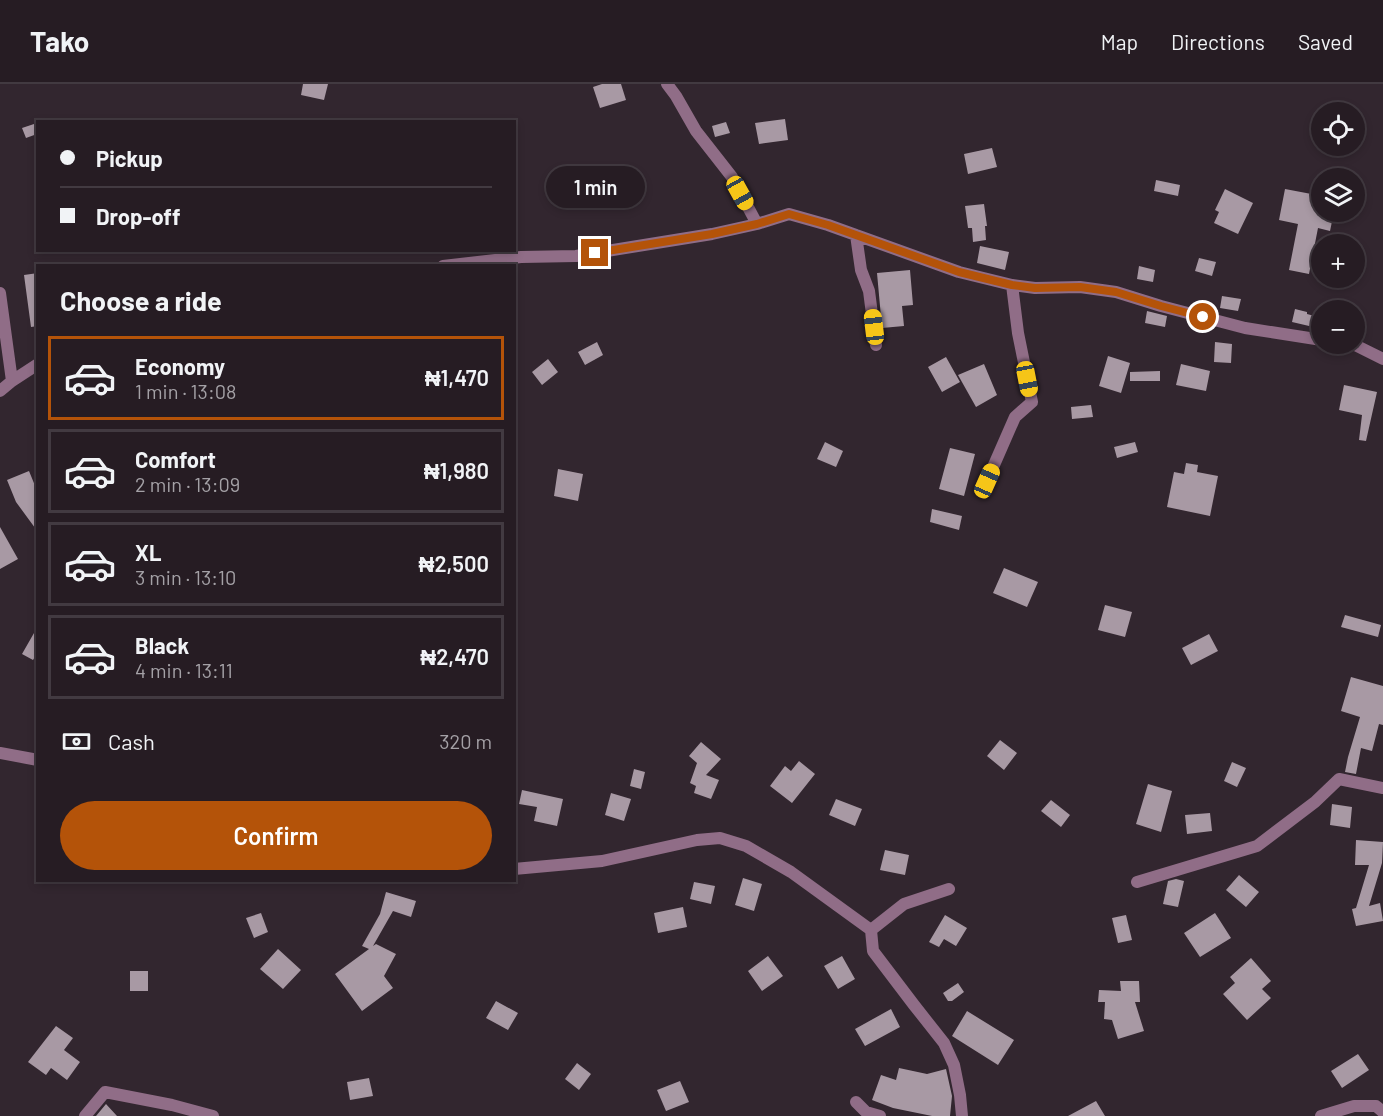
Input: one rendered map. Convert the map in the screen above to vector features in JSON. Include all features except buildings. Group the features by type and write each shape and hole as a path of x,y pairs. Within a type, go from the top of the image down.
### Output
{"street":[{"path":"667,84 696,131 732,177 757,224"},
{"path":"460,264 521,257 576,256 712,234 789,214 828,225 959,272 1012,285 1035,288 1080,287 1116,292 1245,328 1311,338"},
{"path":"856,235 861,270 869,291 876,345"},
{"path":"987,481 1015,417 1032,402 1018,333 1012,285"},
{"path":"0,292 12,381"},
{"path":"1365,350 1383,359"},
{"path":"0,391 36,365"},
{"path":"0,753 36,760"},
{"path":"1137,882 1257,846 1315,802 1340,779 1383,788"},
{"path":"516,869 602,861 697,840 720,838 746,846 791,872 872,930"},
{"path":"872,930 904,904 949,889"},
{"path":"872,930 873,951 944,1043 954,1065 962,1116"},
{"path":"85,1116 105,1092 172,1105 213,1116"},
{"path":"856,1102 866,1112 880,1116"},
{"path":"1321,1116 1354,1106 1376,1106 1383,1112"}],"route":[{"path":"595,253 712,234 789,214 828,225 959,272 1012,285 1035,288 1080,287 1116,292 1203,317"}]}
